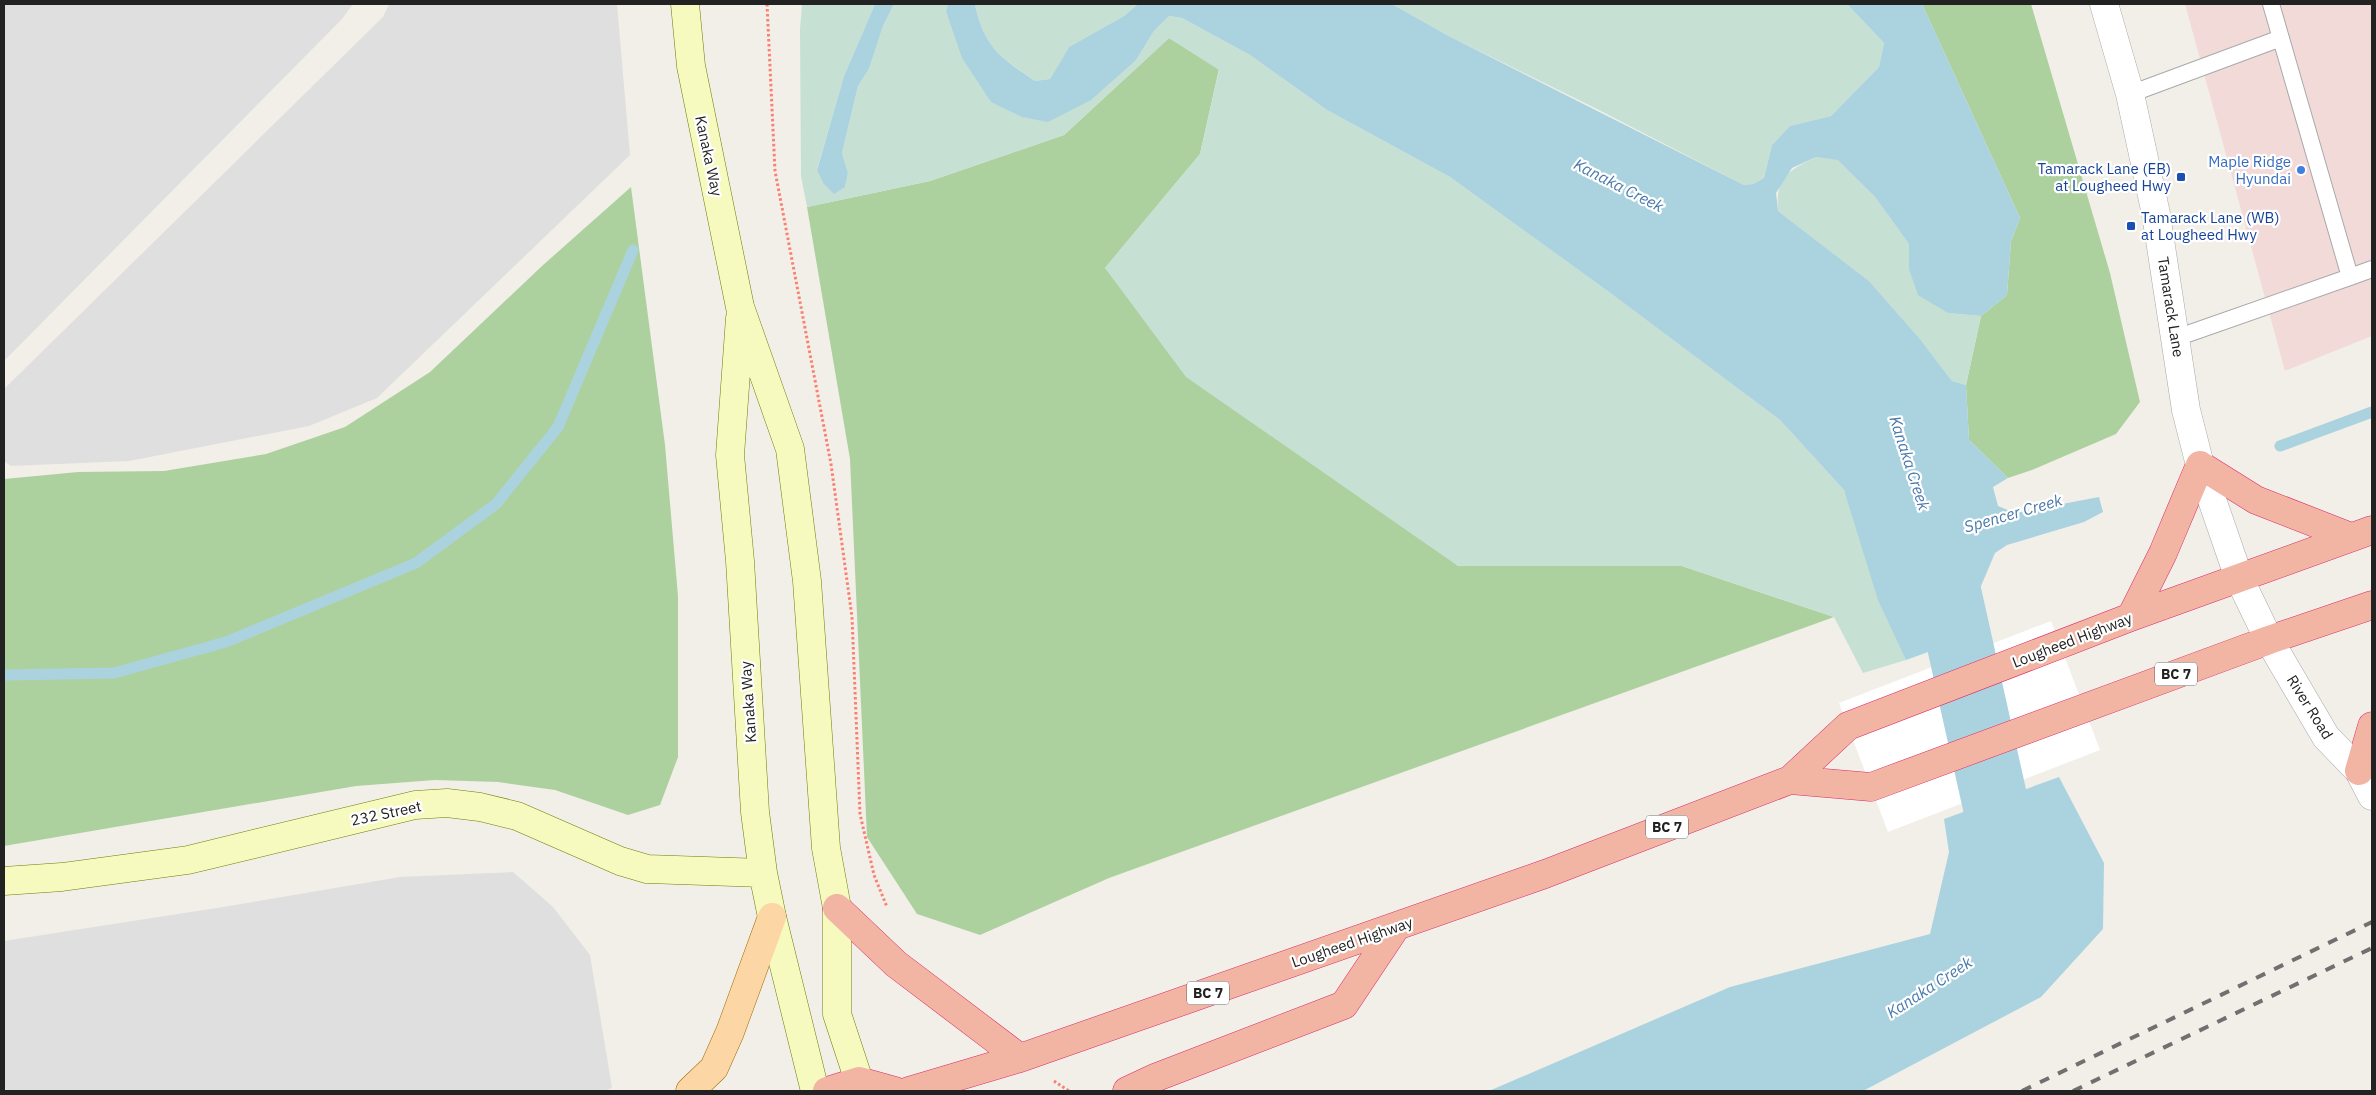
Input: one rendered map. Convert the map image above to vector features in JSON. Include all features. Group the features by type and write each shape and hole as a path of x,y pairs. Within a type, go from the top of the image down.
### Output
{"highway":[{"path":"2131,616 2163,553 2200,465 2256,500 2362,534"},
{"name":"Lougheed Highway","path":"909,1091 1020,1058 1545,874 1790,780 1848,726 2131,616 2362,534"},
{"name":"Lougheed Highway","path":"1790,780 1871,787 2269,640 2372,605"},
{"path":"2359,771 2372,726"},
{"path":"837,908 896,964 1020,1058"},
{"path":"1127,1091 1157,1077 1344,1006 1396,927"},
{"path":"827,1091 857,1087 895,1091"}],"main road":[{"name":"Kanaka Way","path":"685,4 691,66 740,307 790,449 807,581 826,848 837,908 837,1014 857,1087"},
{"name":"Kanaka Way","path":"740,307 730,455 740,561 755,812 763,873 772,917 815,1091"},
{"name":"232 Street","path":"4,881 62,877 188,860 415,805 447,803 480,807 517,816 620,861 647,869 763,873"},
{"path":"690,1091 714,1068 730,1032 772,917"}],"street":[{"name":"Tamarack Lane","path":"2104,4 2130,94 2156,214 2186,410 2200,465 2239,578"},
{"name":"River Road","path":"2239,578 2269,640 2326,737 2359,771 2372,796"}],"lane":[{"path":"2271,4 2350,277"},
{"path":"2130,94 2281,38"},
{"path":"2176,338 2372,269"}],"path":[{"path":"874,875 888,908"}],"shaded area":[{"path":"4,4 353,4 342,19 4,361"},
{"path":"389,4 617,4 630,155 377,398 309,426 129,461 11,466 4,461 4,389 383,17"},
{"name":"Maple Ridge Hyundai","path":"2185,4 2372,4 2372,336 2285,371"},
{"path":"513,872 553,907 590,955 612,1088 604,1091 4,1091 4,941 400,877"}],"green space":[{"path":"802,4 875,4 844,76 817,169 823,183 845,187 848,173 842,153 858,86 869,69 883,26 894,4 948,4 946,11 991,102 1136,60 1154,31 1169,16 1182,18 1250,55 1327,110 1450,177 1609,292 1780,420 1844,490 1906,660 1863,673 1834,617 1682,566 1458,566 1186,377 1105,268 1200,154 1219,70 1169,38 1064,135 930,181 807,207 801,176 800,29"},
{"path":"975,4 1138,4 1124,16 1069,47 1050,79 1035,81 995,50 983,31"},
{"path":"1392,4 1847,4 1884,43 1879,67 1831,116 1790,126 1772,145 1764,178 1753,184 1744,185 1597,109 1445,34"},
{"path":"1922,4 2031,4 2110,273 2140,402 2116,434 2032,470 2008,478 1969,440 1966,385 1981,316 2007,295 2011,241 2020,218"},
{"path":"1169,38 1219,69 1200,154 1105,268 1458,566 1682,566 1834,617 1109,878 980,935 917,914 867,837 850,459 807,207 930,181 1064,135"},
{"path":"1816,157 1838,159 1875,197 1909,244 1909,269 1948,313 1981,316 1966,385 1952,381 1920,339 1869,281 1778,211 1779,190 1786,176 1798,166"},
{"path":"631,187 665,445 678,596 678,757 660,805 628,815 555,790 498,782 435,780 356,786 4,846 4,479 78,472 164,471 266,454 345,427 430,372 542,266"}],"water":[{"path":"875,4 894,4 883,26 869,69 858,86 842,153 848,173 845,187 834,194 823,183 817,170 844,76"},
{"path":"948,4 975,4 983,31 995,50 1035,81 1050,79 1069,47 1124,16 1138,4 1392,4 1445,34 1744,185 1753,184 1764,178 1772,145 1790,126 1831,116 1879,67 1884,43 1847,4 1922,4 2020,218 2011,241 2007,295 1981,316 1948,313 1918,295 1909,269 1909,244 1875,197 1838,160 1816,157 1792,168 1776,193 1778,211 1869,281 1920,339 1952,381 1966,385 1969,440 2008,478 1993,487 1998,506 2015,513 2099,497 2103,512 2084,522 2007,545 1995,553 1978,593 1989,630 1906,660 1878,600 1844,490 1780,420 1609,292 1450,177 1327,110 1250,55 1182,18 1169,16 1154,31 1136,60 1091,100 1048,122 1022,117 991,102 962,58 946,11"},
{"path":"2059,777 2104,863 2103,929 2041,997 1863,1091 1489,1091 1730,987 1930,934 1949,852 1944,819"}],"pier":[{"path":"2051,621 2100,750 1888,832 1839,703"}],"waterway":[{"path":"4,675 114,673 226,642 416,563 496,504 558,427 633,250"},
{"name":"Spencer Creek","path":"2280,446 2372,412"},
{"name":"Kanaka Creek","path":"1939,551 2010,869 2003,890"}],"railway":[{"path":"2022,1091 2372,922"},
{"path":"2073,1091 2372,948"}],"place":[{"name":"Maple Ridge Hyundai","path":"2301,170"},
{"name":"Tamarack Lane (EB) at Lougheed Hwy","path":"2181,177"},
{"name":"Tamarack Lane (WB) at Lougheed Hwy","path":"2131,226"}]}
